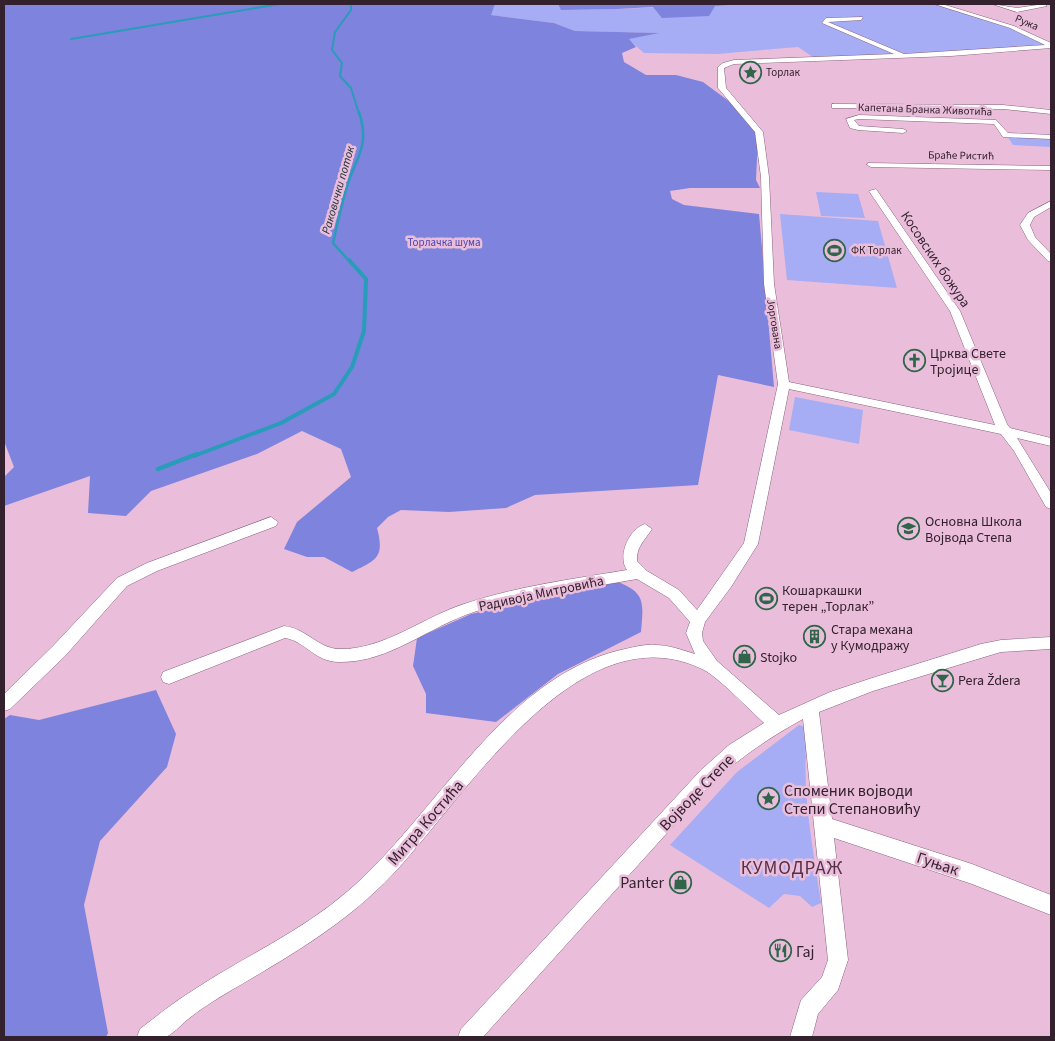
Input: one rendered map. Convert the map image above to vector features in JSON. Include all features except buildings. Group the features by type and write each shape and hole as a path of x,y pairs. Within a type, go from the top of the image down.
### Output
{"street":[{"name":"Ружа","path":"937,4 1012,28 1051,46"},
{"path":"995,4 1017,10 1042,5 1051,10"},
{"name":"Јоргована","path":"861,18 824,22 905,56"},
{"name":"Јоргована","path":"698,620 726,583 751,544 784,384 769,284 765,177 759,132 722,88 721,67 727,63 748,61 905,56 1051,46"},
{"path":"835,106 996,107 1051,112"},
{"path":"996,107 999,112 996,122"},
{"name":"Капетана Бранка Животића","path":"903,131 858,128 853,126 850,119 859,117 996,122 1006,135 1051,137"},
{"name":"Браће Ристић","path":"871,165 1051,168"},
{"name":"Косовских божура","path":"873,191 955,312 1005,431 1020,449 1051,504"},
{"path":"1051,204 1031,215 1025,225 1031,238 1051,259"},
{"path":"784,384 1051,442"},
{"path":"4,704 59,651 122,582 152,567 271,522"},
{"path":"646,529 628,551 629,559 639,574 672,592 689,613 698,620 694,633 696,642 711,666 777,724"},
{"name":"Радивоја Митровића","path":"168,677 284,632 292,631 320,653 340,657 395,644 451,615 478,605 539,590 639,574"},
{"name":"Војводе Степе","path":"469,1037 718,764 777,724 810,708 990,648 1051,644"},
{"name":"Митра Костића","path":"148,1037 199,998 316,929 355,898 398,854 493,744 536,704 576,675 598,663 616,657 650,651 711,666"},
{"path":"801,1037 809,1008 832,984 838,960 810,708"},
{"name":"Гуњак","path":"823,825 972,874 1051,905"}],"shaded area":[{"path":"495,4 558,4 561,10 740,4 937,4 1012,27 1050,46 816,59 798,47 717,54 644,53 628,39 655,33 575,31 554,23 490,15"},
{"path":"1007,136 1051,138 1051,147 1013,145"},
{"path":"816,192 858,194 865,218 821,216"},
{"name":"ФК Торлак","path":"780,214 878,221 897,288 787,280"},
{"path":"795,397 863,410 859,444 789,430"},
{"path":"799,725 805,727 808,731 806,795 821,903 812,907 800,896 784,894 769,908 670,845 737,772"}],"green space":[{"name":"Торлачка шума","path":"495,4 491,15 554,23 575,31 659,33 629,39 636,47 622,53 624,62 646,75 676,75 703,82 734,105 750,122 758,136 756,180 760,188 690,188 670,191 672,199 684,205 759,214 774,387 718,375 698,485 535,495 506,508 449,512 401,510 388,517 377,528 380,546 379,552 373,561 352,572 324,557 307,557 284,549 297,522 351,477 341,449 302,431 257,454 151,491 126,516 88,513 90,476 4,506 4,477 14,467 4,441 4,5"},
{"path":"558,4 740,4 715,6 709,16 662,18 653,7 561,10"},
{"path":"618,582 627,586 639,596 642,607 641,632 558,674 496,722 426,713 426,694 413,666 417,638 471,614"},
{"path":"156,690 176,734 167,767 100,841 84,905 108,1033 106,1037 4,1037 4,719 10,715 39,720"}],"waterway":[{"path":"71,39 280,4"},
{"name":"Раковички поток","path":"351,4 351,10 335,32 332,50 342,63 340,76 351,88 359,114"},
{"name":"Раковички поток","path":"350,262 333,243 349,179 362,144 362,124 359,112"},
{"name":"Раковички поток","path":"194,456 281,423 334,394 352,367 364,331 366,279 349,260"},
{"name":"Раковички поток","path":"158,469 197,454"}],"place":[{"name":"Торлак","path":"750,72"},
{"name":"ФК Торлак","path":"835,250"},
{"name":"Црква Свете Тројице","path":"914,361"},
{"name":"Основна Школа Војвода Степа","path":"909,529"},
{"name":"Кошаркашки терен „Торлак”","path":"766,598"},
{"name":"Стара механа у Кумодражу","path":"815,637"},
{"name":"Stojko","path":"744,657"},
{"name":"Pera Ždera","path":"942,680"},
{"name":"Споменик војводи Степи Степановићу","path":"768,799"},
{"name":"Panter","path":"680,882"},
{"name":"Гај","path":"780,951"}],"district":[{"name":"КУМОДРАЖ","path":"792,867"}]}
